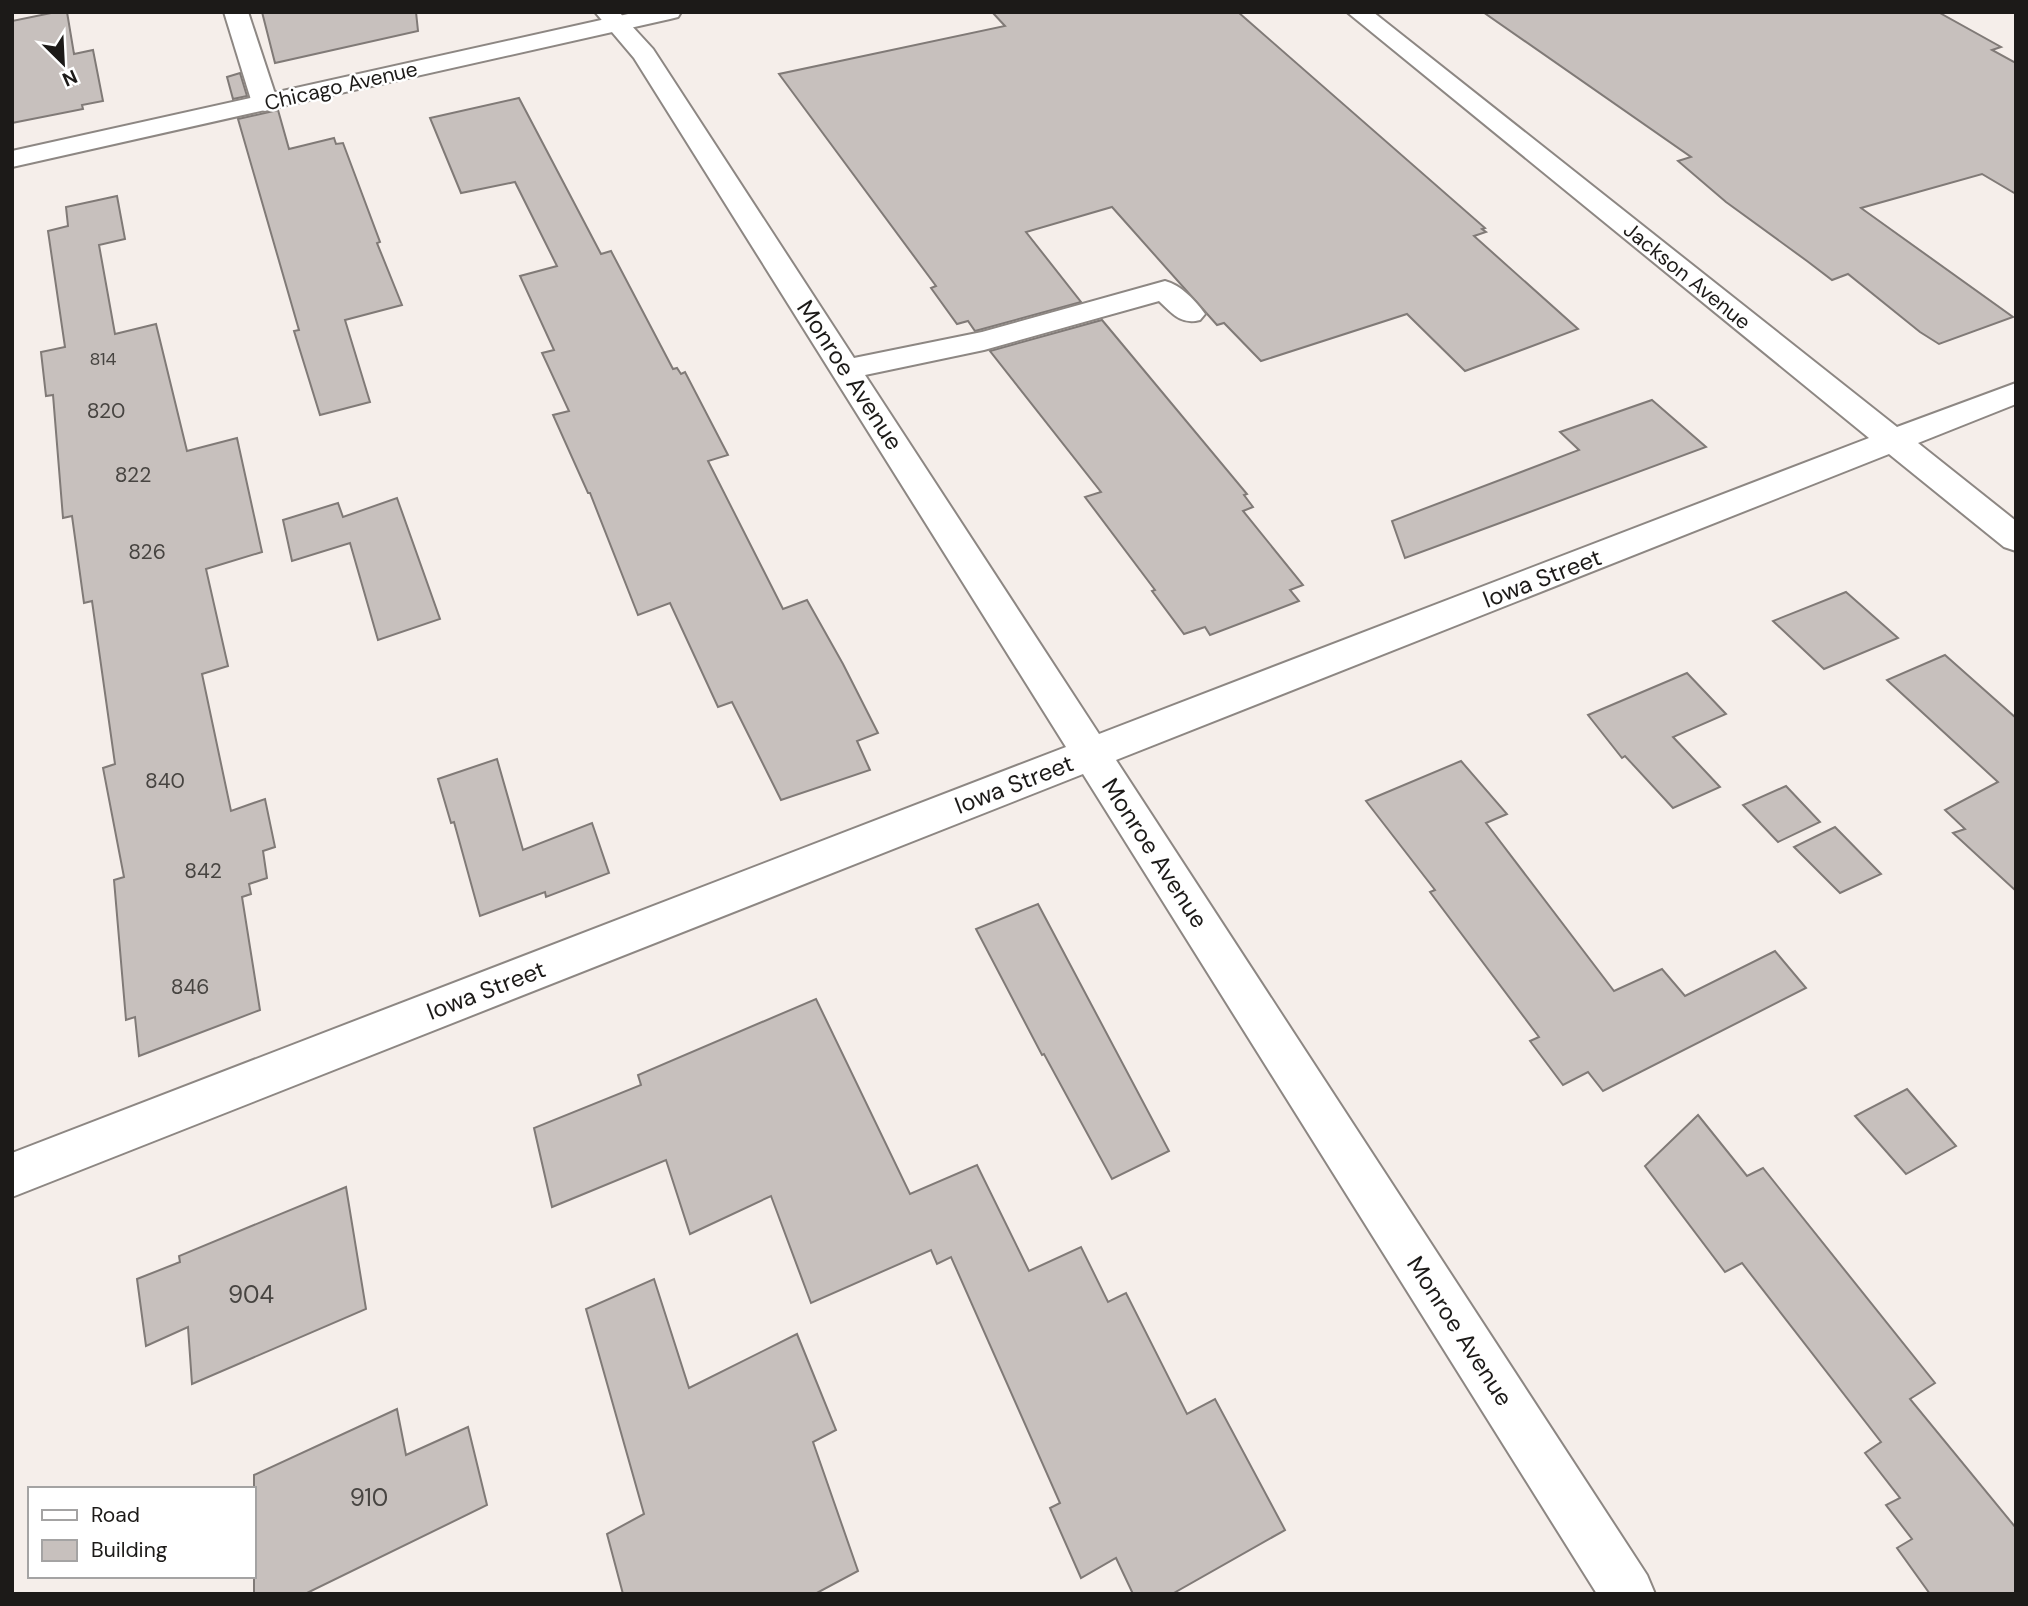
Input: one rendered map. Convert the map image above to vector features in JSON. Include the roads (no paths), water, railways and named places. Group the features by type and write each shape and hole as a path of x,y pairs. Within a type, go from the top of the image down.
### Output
{"street":[{"path":"236,12 265,103"},
{"name":"Chicago Avenue","path":"12,159 265,103 611,18 670,12"},
{"name":"Jackson Avenue","path":"1358,12 2016,539"},
{"name":"Monroe Avenue","path":"611,18 644,54 1628,1594"},
{"path":"846,369 984,341 1165,290 1190,314"},
{"name":"Iowa Street","path":"12,1175 2016,393"}]}
